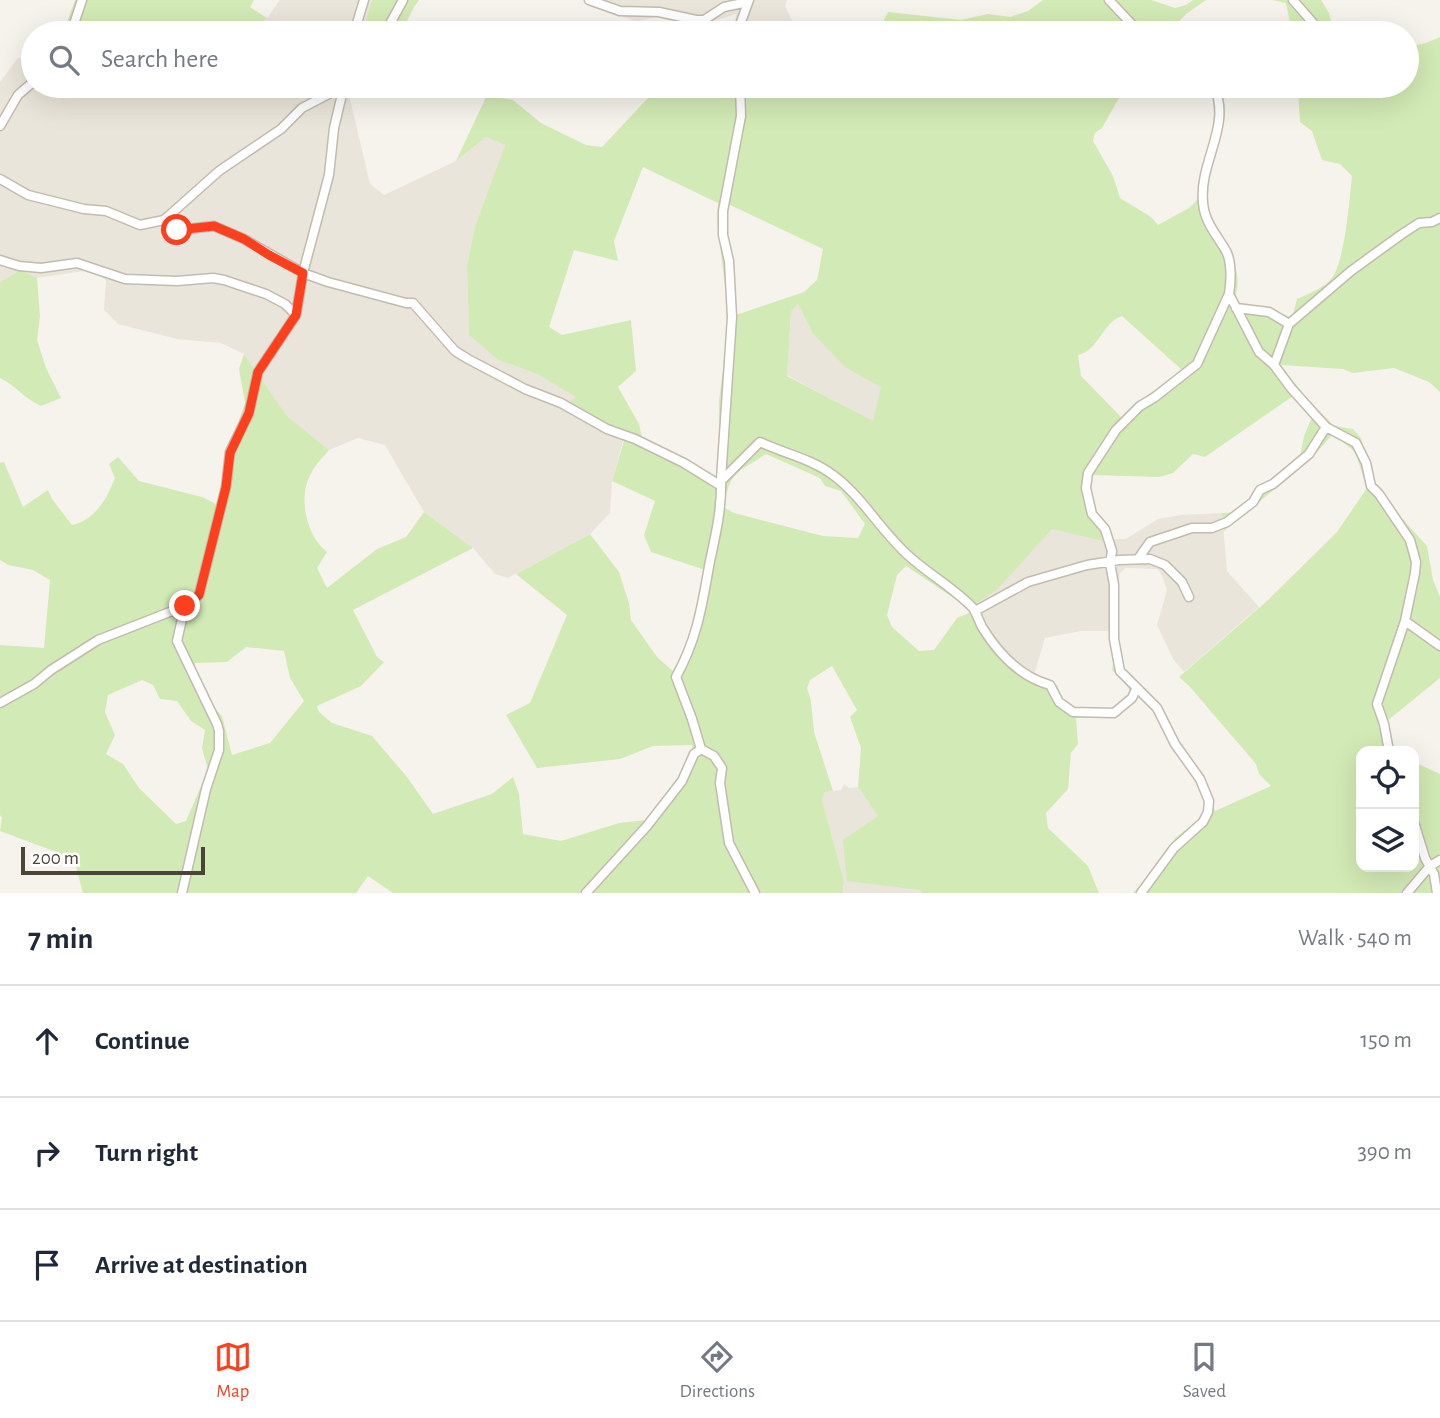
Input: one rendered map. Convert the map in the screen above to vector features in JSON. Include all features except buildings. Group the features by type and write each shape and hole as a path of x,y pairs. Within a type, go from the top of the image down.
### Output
{"street":[{"path":"75,21 82,0"},
{"path":"358,21 364,0"},
{"path":"392,21 403,0"},
{"path":"589,0 620,12 659,12 696,20 704,20 724,8 749,1"},
{"path":"1110,0 1129,21"},
{"path":"1293,0 1311,21"},
{"path":"742,21 749,1"},
{"path":"0,126 21,92"},
{"path":"0,179 28,195 84,209 106,211 140,225 164,220 219,171 281,129 302,108 321,98"},
{"path":"0,703 34,684 98,640 185,606 199,595 226,487 230,453 249,413 258,372 296,315 303,273 329,175 334,128 341,98"},
{"path":"740,98 741,116 725,195 722,227 729,261 732,317 721,479 722,502 697,629 690,652 676,677 701,749 714,755 722,768 720,783 729,844 755,893"},
{"path":"1141,893 1174,848 1203,822 1209,801 1200,779 1175,744 1157,708 1119,671 1114,639 1114,585 1110,563 1112,551 1105,529 1092,514 1086,488 1088,473 1116,430 1140,406 1197,364 1229,294 1231,285 1228,254 1208,223 1203,204 1208,158 1220,124 1217,98"},
{"path":"164,220 177,230 214,226 244,239 303,273 328,282 413,303 454,351 525,389 561,403 607,429 684,463 718,484 760,442 778,451 808,459 835,476 909,556 975,611 1002,656 1040,682 1050,685 1059,702 1073,712 1114,713 1132,698 1136,689"},
{"path":"1274,365 1289,324 1351,271 1402,234 1419,223 1437,222"},
{"path":"0,260 19,266 41,268 77,263 125,279 224,280 265,294 285,304 296,315"},
{"path":"1229,294 1259,352 1274,365 1326,426 1356,443 1366,463 1371,486 1410,540 1416,562 1415,573 1405,621 1377,704 1388,746"},
{"path":"1236,308 1269,312 1289,324"},
{"path":"1138,559 1150,542 1192,528 1212,528 1227,522 1253,502 1260,490 1273,484 1310,454 1326,426"},
{"path":"975,611 1028,582 1087,565 1119,560 1150,559 1165,565 1182,582 1189,597"},
{"path":"182,893 206,789 219,750 219,731 177,641 185,606"},
{"path":"1405,621 1440,646"},
{"path":"586,893 647,826 682,781 694,754 701,749"},
{"path":"1419,838 1437,893"},
{"path":"1407,893 1430,866 1440,860"}],"shaded area":[{"path":"280,0 372,0 366,21 264,21"},
{"path":"603,0 787,0 785,6 792,21 735,21 736,14 714,21 690,21 662,15 634,21 607,10"},
{"path":"18,58 21,58 21,98 350,98 370,184 384,195 456,161 486,137 505,145 475,226 467,266 469,335 498,360 537,374 577,397 569,404 608,426 642,437 623,441 612,481 610,513 590,534 508,578 495,574 473,548 424,512 385,445 358,438 329,450 287,416 244,354 221,343 177,339 118,324 104,310 106,280 91,270 37,278 20,270 0,282 0,82"},
{"path":"798,304 813,334 846,368 882,387 873,422 787,375 791,312"},
{"path":"1222,513 1227,571 1259,607 1184,672 1173,659 1157,625 1167,590 1157,569 1126,568 1120,573 1116,622 1111,631 1081,631 1045,638 1032,682 994,655 970,614 978,603 998,589 1052,528 1107,542 1126,539 1158,519"},
{"path":"844,784 849,788 858,787 878,816 921,893 843,893 844,881 822,800 825,792 841,790"}],"green space":[{"path":"75,0 254,0 250,7 267,18 264,21 67,21"},
{"path":"372,0 419,0 407,21 366,21"},
{"path":"1043,0 1151,0 1175,8 1193,0 1206,0 1179,21 883,21 888,12 961,20 988,14 1010,17 1028,11"},
{"path":"1273,0 1321,0 1331,21 1290,21 1286,3"},
{"path":"1440,37 1440,392 1429,382 1394,368 1353,373 1343,369 1281,365 1304,395 1334,426 1353,429 1361,438 1372,477 1388,503 1427,546 1433,580 1440,597 1440,678 1387,721 1391,746 1356,746 1356,872 1419,872 1419,764 1440,774 1440,893 1133,893 1157,868 1175,838 1200,819 1205,805 1198,782 1183,763 1148,701 1140,694 1116,717 1076,718 1078,744 1071,753 1068,789 1046,813 1048,828 1088,866 1099,893 921,893 920,890 847,881 843,840 878,816 858,787 861,748 850,717 857,710 832,666 810,680 807,688 814,732 833,791 825,792 822,800 844,881 843,893 393,893 368,876 356,893 83,893 75,863 67,856 0,831 0,645 44,648 50,580 33,570 8,565 0,560 0,463 4,462 23,507 48,490 72,525 87,519 104,501 115,478 109,464 118,457 139,481 202,497 218,505 229,448 245,403 239,369 244,354 287,416 329,450 307,481 305,492 309,526 327,552 317,568 327,588 377,549 406,537 424,512 473,548 353,610 377,657 384,662 361,686 317,706 319,712 332,723 372,736 407,777 433,814 492,794 513,777 519,794 523,834 561,841 619,823 647,820 675,786 692,745 653,746 620,759 537,768 506,715 530,703 567,615 516,574 590,534 619,572 629,603 631,620 657,657 674,672 699,614 705,570 651,552 644,535 655,501 612,481 624,441 640,436 608,426 568,404 576,397 537,374 498,360 469,335 467,266 475,226 505,145 486,137 456,161 486,98 513,100 541,123 586,145 602,147 648,98 1119,98 1102,128 1095,133 1093,141 1113,176 1120,198 1151,217 1158,225 1189,208 1197,200 1205,157 1216,123 1213,98 1223,98 1224,122 1212,160 1207,200 1211,217 1234,263 1237,287 1234,300 1245,305 1267,307 1292,318 1297,299 1323,286 1334,275 1344,240 1352,176 1340,164 1322,160 1312,131 1300,122 1299,98 1419,98 1419,44","holes":["643,167 718,203 717,221 729,319 719,401 719,467 716,479 642,437 639,424 618,387 636,371 631,320 562,335 549,327 574,250 618,261 614,241","728,204 823,249 817,280 804,292 736,315 733,255 726,232","798,304 813,334 846,368 881,387 873,421 787,376 791,312","1122,316 1182,370 1122,418 1081,376 1078,355 1091,348 1110,324","1293,396 1312,417 1304,436 1300,457 1237,512 1222,513 1224,531 1310,460 1333,434 1355,452 1367,488 1337,532 1267,601 1179,677 1256,764 1259,774 1271,786 1215,811 1208,790 1154,697 1131,680 1125,671 1116,622 1110,636 1112,670 1131,694 1111,710 1074,708 1062,699 1057,685 1040,679 1036,674 1032,682 1002,662 988,645 970,614 978,603 998,589 1052,529 1107,542 1113,539 1103,518 1096,516 1091,475 1159,477 1173,473 1193,454 1205,457","766,454 820,478 825,486 841,491 865,524 858,538 823,536 734,513 725,508 728,487 732,480 748,465","906,566 967,607 969,613 957,618 934,650 919,651 892,627 887,615 897,575","246,647 284,651 290,678 304,701 270,743 232,755 222,716 212,705 194,668 195,663 227,662","142,680 153,685 160,699 177,701 191,721 205,730 202,748 208,770 186,821 176,824 139,788 123,764 106,754 115,735 105,712 108,695"]},
{"path":"20,270 37,278 40,316 37,340 46,368 61,398 41,406 0,378 0,282"}],"route":[{"path":"177,230 214,226 244,239 303,273 296,315 258,372 249,413 230,453 226,487 199,595 185,606"}]}
